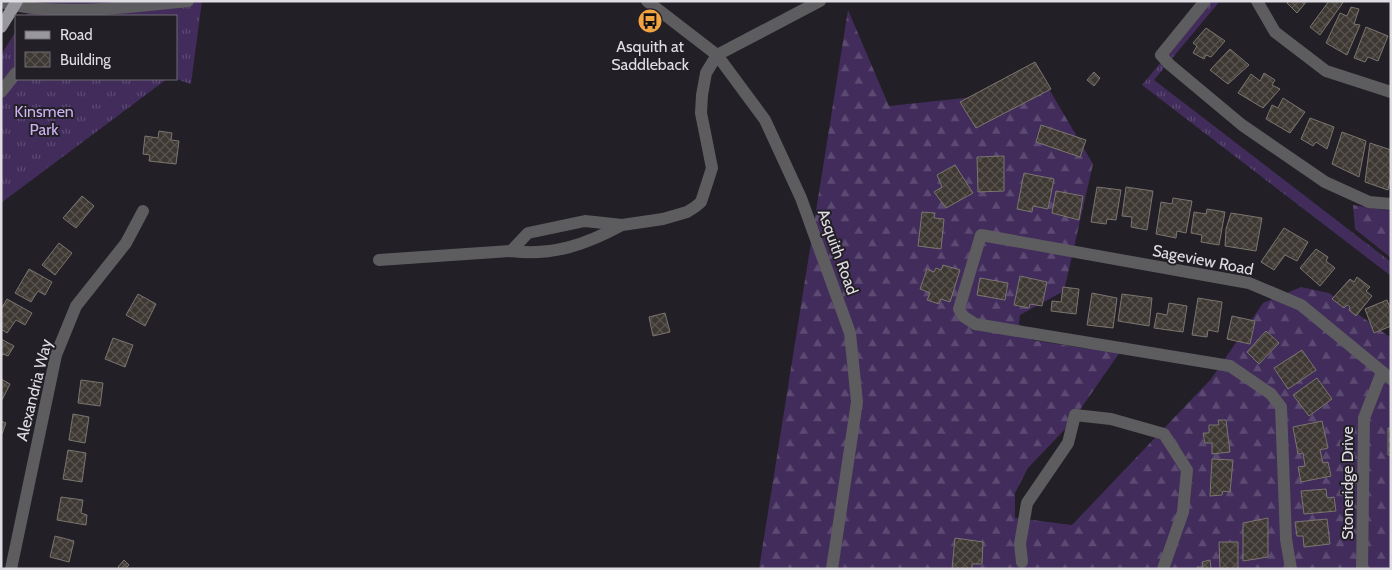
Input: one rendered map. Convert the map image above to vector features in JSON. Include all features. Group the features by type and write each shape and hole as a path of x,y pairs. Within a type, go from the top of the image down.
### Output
{"main road":[{"path":"1,26 16,3"}],"street":[{"path":"1,2 16,3 49,12 188,1"},
{"name":"Asquith Road","path":"647,1 717,55 766,120 801,198 850,333 857,402 832,569"},
{"path":"378,260 511,251 536,254 564,249 594,240 622,226 663,219 687,212 701,202 712,168 701,114 706,73 717,55 820,1"},
{"path":"1205,1 1161,55 1169,64 1242,125 1325,182 1369,202 1391,204"},
{"path":"1257,1 1275,32 1326,71 1391,92"},
{"path":"1,92 15,74"},
{"name":"Alexandria Way","path":"11,569 56,355 76,306 126,243 143,211"},
{"path":"511,251 528,233 585,221 622,226"},
{"name":"Sageview Road","path":"1291,569 1286,539 1281,407 1271,394 1230,366 975,324 963,316 959,309 981,235 1248,283 1301,305 1386,375"},
{"name":"Stoneridge Drive","path":"1362,569 1364,418 1386,375"},
{"path":"1022,562 1020,544 1027,503 1068,443 1075,415 1111,419 1164,434 1187,470 1183,512 1163,569"}],"green space":[{"path":"35,1 202,1 191,84 178,80 178,15 27,15"},
{"path":"1212,1 1220,1 1154,80 1391,262 1391,276 1142,85"},
{"path":"848,10 889,106 1049,89 1093,164 1064,291 1020,315 1019,324 1032,340 1089,349 1127,342 1070,424 1028,468 1015,493 1015,518 1072,525 1211,379 1263,303 1301,287 1329,293 1391,338 1391,569 759,569"},
{"name":"Kinsmen Park","path":"15,33 15,80 166,80 1,203 1,55"},
{"path":"1353,205 1391,211 1391,258 1355,229"}],"building":[{"path":"1288,1 1307,1 1297,13 1287,3"},
{"path":"1329,1 1344,1 1320,35 1310,27"},
{"path":"1351,7 1359,9 1354,24 1360,25 1347,55 1326,43 1340,13 1347,16"},
{"path":"1366,27 1388,36 1378,61 1368,57 1365,62 1354,58"},
{"path":"1206,28 1225,41 1211,57 1206,55 1204,59 1193,53 1197,46 1193,43"},
{"path":"1230,49 1249,65 1228,84 1210,70"},
{"path":"1035,62 1051,89 976,128 960,102"},
{"path":"1094,72 1100,78 1094,86 1087,80"},
{"path":"1264,73 1275,80 1272,85 1280,89 1263,108 1238,93 1251,74 1260,81"},
{"path":"1283,98 1305,112 1290,133 1266,119 1272,105 1278,108"},
{"path":"1310,118 1334,127 1327,149 1316,142 1313,146 1301,139"},
{"path":"1041,125 1086,140 1080,157 1036,142"},
{"path":"159,131 172,133 171,140 179,141 176,164 149,161 150,155 143,154 145,136 158,138"},
{"path":"1342,132 1366,141 1359,177 1332,164"},
{"path":"1370,143 1391,150 1391,176 1388,190 1365,182"},
{"path":"1004,156 1004,191 978,192 977,157"},
{"path":"955,165 973,193 946,208 934,192 942,187 937,175"},
{"path":"1024,173 1054,179 1048,209 1033,206 1032,212 1017,209"},
{"path":"1097,187 1121,190 1116,220 1107,219 1106,224 1091,222"},
{"path":"1126,187 1153,191 1147,230 1131,227 1132,217 1122,216"},
{"path":"1056,191 1083,196 1079,220 1052,213"},
{"path":"82,196 94,206 76,228 63,218"},
{"path":"1173,198 1192,201 1186,233 1177,231 1176,238 1156,234 1161,202 1172,204"},
{"path":"1207,209 1225,212 1219,245 1201,242 1202,235 1191,233 1194,212 1206,214"},
{"path":"922,212 935,213 934,218 944,219 941,249 918,246"},
{"path":"1231,213 1262,218 1256,251 1225,246 1226,229"},
{"path":"1284,228 1308,242 1297,261 1285,255 1274,270 1261,262"},
{"path":"59,243 72,253 55,275 42,265"},
{"path":"1316,249 1328,257 1326,261 1335,268 1320,286 1300,268"},
{"path":"943,265 960,270 950,302 941,299 939,304 927,300 930,293 920,289 927,269 934,272 936,268 941,270"},
{"path":"29,269 52,282 45,295 38,291 31,302 15,293"},
{"path":"1020,276 1047,282 1042,306 1030,304 1029,308 1014,305"},
{"path":"1357,277 1370,287 1366,291 1372,296 1356,316 1349,310 1350,307 1347,305 1344,308 1332,299 1350,279 1354,282"},
{"path":"980,278 1008,283 1005,300 977,295"},
{"path":"1063,287 1079,289 1076,314 1051,311 1052,301 1061,302"},
{"path":"1092,293 1117,298 1113,328 1087,325"},
{"path":"138,294 156,304 145,326 126,315"},
{"path":"1122,294 1152,298 1149,326 1118,321"},
{"path":"1198,298 1222,302 1218,332 1208,330 1207,337 1192,335"},
{"path":"7,299 32,313 25,325 16,320 7,333 1,329 1,309"},
{"path":"1387,300 1391,310 1391,326 1374,333 1365,309"},
{"path":"1169,303 1187,306 1183,332 1154,328 1157,313 1167,315"},
{"path":"665,313 670,332 653,336 649,317"},
{"path":"1232,316 1255,321 1250,344 1227,339"},
{"path":"1266,331 1279,343 1259,364 1247,352"},
{"path":"113,338 133,345 125,367 105,359"},
{"path":"1,339 14,346 8,356 3,354 1,357"},
{"path":"1302,350 1316,370 1288,389 1274,368"},
{"path":"1317,378 1332,399 1309,416 1293,395"},
{"path":"1,379 10,384 1,402"},
{"path":"81,380 103,383 100,406 78,403"},
{"path":"73,414 89,417 85,443 69,440"},
{"path":"1218,420 1226,420 1230,452 1212,454 1212,443 1205,443 1203,433 1209,433 1209,425 1219,425"},
{"path":"1,421 6,423 2,434 1,434"},
{"path":"1322,421 1328,448 1320,450 1323,463 1328,462 1331,476 1301,482 1298,467 1305,466 1303,453 1298,454 1293,427"},
{"path":"1388,428 1391,428 1391,455 1388,455"},
{"path":"68,450 86,453 82,482 63,479"},
{"path":"1212,459 1233,460 1230,492 1223,491 1222,495 1210,496"},
{"path":"1326,489 1327,498 1334,497 1336,511 1304,514 1301,491"},
{"path":"61,497 83,500 81,513 87,515 86,525 57,520"},
{"path":"1268,518 1268,557 1243,561 1243,523"},
{"path":"1327,519 1330,544 1304,547 1303,536 1297,536 1295,522"},
{"path":"55,536 74,541 69,562 50,557"},
{"path":"955,538 983,542 982,564 972,564 972,569 952,569"},
{"path":"1219,542 1238,542 1238,569 1220,569"},
{"path":"124,560 129,565 125,569 120,569 118,567"},
{"path":"1210,560 1211,569 1198,569 1197,567 1203,567 1202,562"}],"place":[{"name":"Asquith at Saddleback","path":"650,21"}]}
